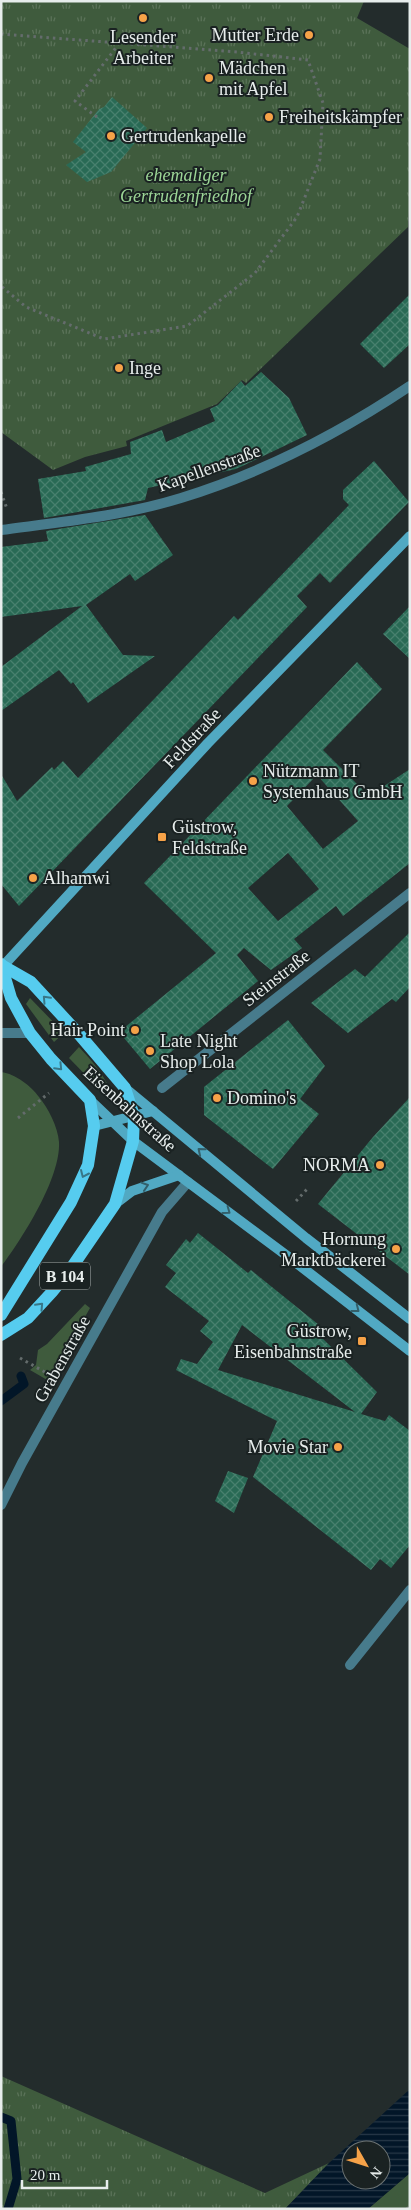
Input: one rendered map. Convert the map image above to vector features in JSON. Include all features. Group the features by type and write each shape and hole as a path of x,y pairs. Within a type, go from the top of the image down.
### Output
{"main road":[{"name":"Eisenbahnstraße","path":"2,965 11,998 30,1033 51,1059 90,1100"},
{"name":"Eisenbahnstraße","path":"2,965 31,982 125,1088 134,1116"},
{"path":"1,1315 71,1202 88,1165 94,1126 90,1100"},
{"name":"B 104","path":"1,1335 28,1318 52,1292 70,1270 115,1204 133,1140 134,1116"}],"street":[{"name":"Kapellenstraße","path":"1,530 125,512 180,498 236,479 290,455 375,408 410,386"},
{"name":"Feldstraße","path":"2,965 208,743 410,536"},
{"name":"Steinstraße","path":"162,1088 410,893"},
{"path":"1,1033 30,1033"},
{"name":"Eisenbahnstraße","path":"125,1088 306,1238 410,1319"},
{"name":"Eisenbahnstraße","path":"90,1100 133,1140 410,1351"},
{"name":"Eisenbahnstraße","path":"134,1116 152,1111"},
{"path":"94,1126 134,1116"},
{"path":"115,1204 132,1191 179,1175"},
{"name":"Grabenstraße","path":"1,1505 22,1463 162,1212 188,1182"},
{"path":"350,1665 410,1590"}],"path":[{"path":"1,34 237,52 308,60 324,103 320,159 297,217 255,273 187,326 104,340 26,307 1,286"},
{"path":"96,117 75,100 118,44"},
{"path":"18,1118 49,1093"},
{"path":"296,1202 309,1187"},
{"path":"20,1358 66,1385"},
{"path":"407,2209 410,2206"}],"green space":[{"name":"ehemaliger Gertrudenfriedhof","path":"1,1 364,1 357,18 410,49 410,194 408,227 246,383 242,380 217,404 126,441 127,446 85,457 53,470 1,432"},
{"path":"30,998 64,1033 54,1042 26,1004"},
{"path":"79,1047 104,1078 110,1090 105,1095 69,1058"},
{"path":"1,1072 18,1078 36,1093 52,1118 59,1142 54,1173 39,1208 1,1267"},
{"path":"85,1304 90,1308 49,1381 30,1370 36,1365 38,1350 47,1344"},
{"path":"1,2076 265,2193 329,2163 285,2209 1,2209"},
{"path":"410,2173 410,2209 368,2209 391,2190"}],"water":[{"path":"410,2089 410,2173 391,2189 391,2140 354,2140"},
{"path":"341,2152 341,2190 390,2190 368,2209 285,2209"}],"building":[{"name":"Gertrudenkapelle","path":"112,97 147,128 111,172 87,182 66,165 86,152 73,142 99,109 104,107"},
{"path":"410,294 410,344 384,368 360,344"},
{"path":"261,372 289,398 307,435 236,469 148,488 145,500 44,518 38,479 86,471 85,467 131,454 130,442 162,430 166,442 215,421 210,409 218,405 241,381 245,386"},
{"path":"374,461 409,502 330,583 320,573 297,596 307,607 19,906 1,884 1,774 17,801 52,767 54,770 63,761 78,778 234,616 238,620 349,505 343,499 343,490"},
{"path":"145,515 173,555 135,581 130,574 86,605 123,655 155,656 88,703 73,682 71,684 59,670 1,711 1,667 82,606 1,617 1,547 48,541 46,531"},
{"path":"410,606 410,659 383,634"},
{"path":"357,662 382,689 323,750 369,796 410,769 410,863 343,916 336,906 294,939 302,948 271,970 244,948 237,955 258,981 150,1069 119,1032 216,953 144,883","holes":["317,775 358,821 323,849 287,806","288,853 319,889 278,921 248,888"]},
{"path":"410,932 410,987 396,1002 392,999 348,1033 311,1003 355,969 365,977"},
{"path":"288,1020 325,1066 300,1099 319,1114 273,1169 204,1115 204,1087"},
{"name":"NORMA","path":"410,1097 410,1275 318,1204 373,1137"},
{"path":"198,1233 248,1273 251,1270 324,1329 319,1335 377,1392 361,1414 385,1421 389,1415 410,1431 410,1545 391,1568 380,1559 371,1570 253,1477 277,1421 176,1370 181,1359 197,1364 213,1342 200,1331 209,1321 165,1287 176,1273 166,1265 186,1239 190,1243","holes":["242,1325 355,1412 218,1370"]},
{"path":"228,1471 248,1478 234,1513 215,1501"}],"waterway":[{"path":"1,1401 24,1384 21,1376"},
{"path":"1,2117 11,2121 17,2179 8,2209"}],"place":[{"name":"Lesender Arbeiter","path":"143,18"},
{"name":"Mutter Erde","path":"309,35"},
{"name":"Mädchen mit Apfel","path":"209,78"},
{"name":"Freiheitskämpfer","path":"269,117"},
{"name":"Gertrudenkapelle","path":"111,136"},
{"name":"Inge","path":"119,368"},
{"name":"Nützmann IT Systemhaus GmbH","path":"253,781"},
{"name":"Güstrow, Feldstraße","path":"162,837"},
{"name":"Alhamwi","path":"33,878"},
{"name":"Hair Point","path":"135,1030"},
{"name":"Late Night Shop Lola","path":"150,1051"},
{"name":"Domino's","path":"217,1098"},
{"name":"NORMA","path":"380,1165"},
{"name":"Hornung Marktbäckerei","path":"396,1249"},
{"name":"Güstrow, Eisenbahnstraße","path":"362,1341"},
{"name":"Movie Star","path":"338,1447"}]}
